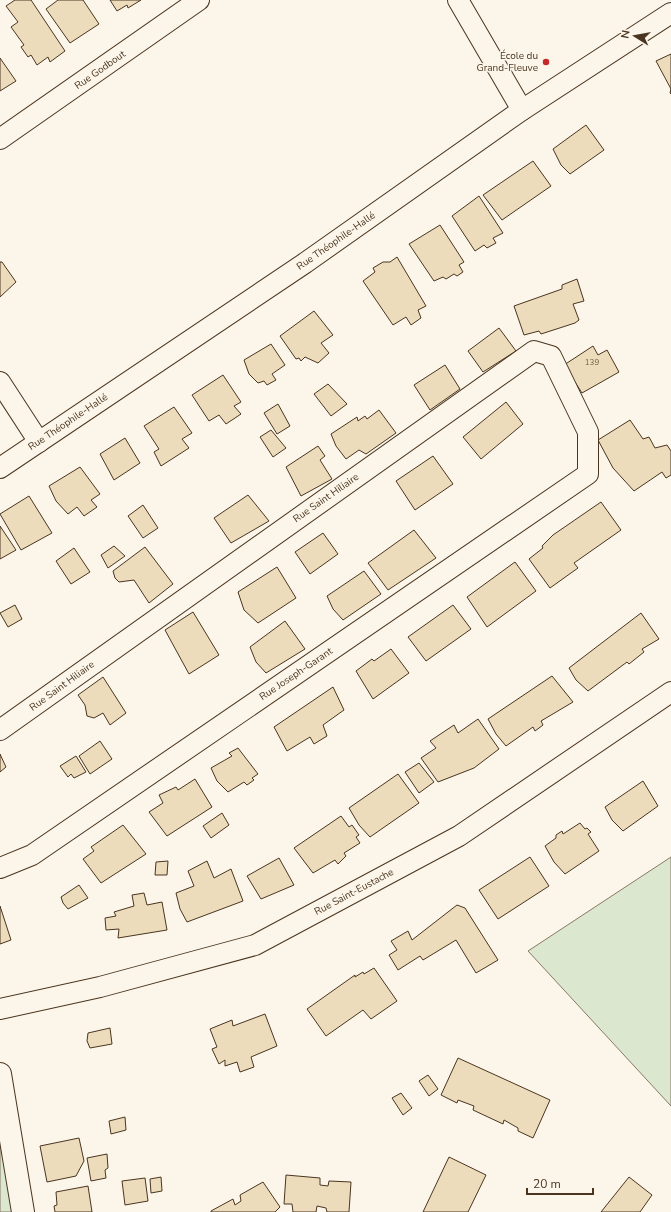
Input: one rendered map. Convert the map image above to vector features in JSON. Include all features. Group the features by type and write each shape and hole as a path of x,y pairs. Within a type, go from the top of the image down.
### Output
{"street":[{"name":"Rue Godbout","path":"0,139 199,0"},
{"path":"458,0 522,110"},
{"name":"Rue Théophile-Hallé","path":"0,468 305,263 522,110 671,13"},
{"name":"Rue Saint Hiliaire","path":"0,730 534,351 551,356 588,432 588,474"},
{"path":"0,382 39,442"},
{"name":"Rue Joseph-Garant","path":"0,868 32,855 588,474"},
{"name":"Rue Saint-Eustache","path":"0,1009 100,987 255,945 459,836 671,692"},
{"path":"0,1074 23,1212"}],"green space":[{"path":"671,857 671,1106 528,951"},
{"path":"0,1074 23,1212 0,1212"}],"building":[{"path":"15,0 31,0 65,51 50,62 48,57 37,65 31,55 28,57 21,47 24,45 11,27 18,22 6,6"},
{"path":"58,0 83,0 99,24 70,43 46,9"},
{"path":"110,0 141,0 128,8 127,5 117,11"},
{"path":"671,54 671,89 656,61"},
{"path":"0,58 16,81 0,91"},
{"path":"586,125 604,150 570,174 561,165 553,149"},
{"path":"533,161 551,186 502,220 483,195"},
{"path":"479,196 503,233 493,238 496,243 487,248 484,245 475,251 452,216"},
{"path":"440,225 464,262 459,265 463,272 457,276 454,274 446,279 443,277 434,281 409,244"},
{"path":"397,257 426,306 418,310 421,318 411,325 406,317 393,325 363,281 375,272 373,268 383,262 390,262"},
{"path":"0,262 2,262 16,282 0,297"},
{"path":"577,279 584,301 573,304 579,320 575,323 541,334 539,331 524,335 514,306 562,289 562,285"},
{"path":"314,311 333,335 321,343 329,353 318,363 305,357 301,361 299,358 296,359 280,336"},
{"path":"499,328 516,351 483,372 468,351"},
{"path":"271,344 285,365 272,374 276,380 267,385 264,381 258,383 249,374 244,360"},
{"path":"593,346 598,355 607,350 619,372 582,393 564,365"},
{"path":"445,365 460,389 430,410 414,385"},
{"path":"223,375 241,402 234,406 241,414 226,424 219,415 209,421 192,395"},
{"path":"328,384 347,404 331,416 314,394"},
{"path":"506,402 523,424 481,459 463,437"},
{"path":"278,404 290,426 277,434 264,413"},
{"path":"174,407 192,433 182,439 189,448 161,466 154,452 159,449 144,426"},
{"path":"379,410 396,433 366,454 359,450 346,459 336,446 331,434 357,417 358,421 365,416 367,419"},
{"path":"630,420 643,439 649,437 655,448 667,445 671,451 671,475 666,478 662,472 634,491 613,468 598,440"},
{"path":"271,430 286,448 273,457 260,437"},
{"path":"125,438 140,463 114,480 100,454"},
{"path":"318,446 325,456 320,460 332,479 301,496 286,467"},
{"path":"433,456 453,484 415,510 396,481"},
{"path":"80,467 100,494 91,500 97,507 84,516 77,507 68,514 56,501 49,486"},
{"path":"248,495 269,521 231,543 214,518"},
{"path":"29,496 52,533 21,550 0,514"},
{"path":"601,502 621,530 574,563 578,568 550,588 529,559 543,548 542,546 553,535"},
{"path":"143,505 158,528 143,538 128,516"},
{"path":"0,526 16,550 0,559"},
{"path":"414,530 436,558 388,590 368,563"},
{"path":"323,533 338,554 310,574 295,552"},
{"path":"114,546 125,556 108,568 101,555"},
{"path":"145,547 173,584 149,603 134,580 119,582 115,578 113,571"},
{"path":"74,548 90,572 71,584 56,561"},
{"path":"515,562 536,591 487,627 467,597"},
{"path":"277,567 296,598 258,623 244,610 238,592"},
{"path":"364,571 381,594 343,620 333,609 327,596"},
{"path":"15,605 22,619 8,627 0,613"},
{"path":"453,605 471,629 426,661 408,637"},
{"path":"193,612 219,655 189,674 165,630"},
{"path":"641,613 659,639 642,649 644,652 629,664 627,662 588,691 576,680 569,668"},
{"path":"285,621 305,649 266,673 256,662 250,647"},
{"path":"391,649 409,673 373,699 356,671 372,659 374,661"},
{"path":"552,676 573,702 541,721 543,725 535,731 533,727 506,746 496,734 488,719"},
{"path":"103,677 126,713 110,725 103,713 94,718 87,716 85,705 78,695"},
{"path":"333,687 344,710 323,725 327,736 314,744 310,737 287,751 274,727"},
{"path":"478,719 499,749 474,768 438,782 421,758 436,748 430,741 454,725 458,733"},
{"path":"100,741 112,759 90,774 79,756"},
{"path":"238,748 258,774 252,778 254,780 247,785 244,782 228,792 217,781 211,768 232,756 229,753"},
{"path":"0,754 6,767 0,772"},
{"path":"76,756 86,772 74,778 71,774 68,777 60,766"},
{"path":"419,763 434,782 419,793 405,772"},
{"path":"398,774 419,803 370,837 359,825 349,808"},
{"path":"195,779 212,807 167,836 149,812 163,803 159,795 176,787 178,790"},
{"path":"643,781 658,806 623,831 612,820 605,807"},
{"path":"222,813 229,825 211,838 203,826"},
{"path":"341,816 349,827 352,825 359,835 356,837 360,843 344,853 346,856 338,864 335,860 313,873 294,848"},
{"path":"580,823 585,829 587,828 591,832 588,834 599,851 565,874 554,862 545,846 556,838 556,835 562,831 563,834"},
{"path":"123,825 146,854 101,883 83,859 94,851 91,847"},
{"path":"530,857 549,886 498,919 479,890"},
{"path":"279,858 294,885 261,899 247,876"},
{"path":"168,861 167,875 155,875 156,862"},
{"path":"207,861 214,878 231,869 243,901 187,922 180,909 176,893 194,886 188,871"},
{"path":"79,885 88,898 68,909 63,903 61,897"},
{"path":"144,893 147,905 162,902 167,930 118,938 119,929 106,930 105,918 116,916 114,912 134,906 132,895"},
{"path":"457,905 465,908 498,960 476,973 456,940 423,960 420,956 398,970 389,955 397,950 391,941 408,931 412,940"},
{"path":"0,906 11,940 0,944"},
{"path":"374,968 397,1001 371,1019 363,1010 326,1036 307,1009 355,975 355,977 363,972 364,974"},
{"path":"265,1014 277,1046 251,1057 254,1067 240,1072 237,1062 225,1066 225,1060 219,1064 212,1049 217,1047 210,1029 232,1020 233,1026"},
{"path":"110,1028 112,1044 90,1048 87,1041 88,1033"},
{"path":"458,1058 550,1100 533,1138 518,1131 518,1128 504,1120 503,1124 473,1110 474,1106 458,1100 457,1103 441,1095"},
{"path":"428,1075 438,1089 429,1096 419,1081"},
{"path":"401,1093 412,1108 403,1115 392,1098"},
{"path":"125,1117 126,1130 111,1134 109,1121"},
{"path":"79,1138 84,1161 76,1176 47,1182 40,1146"},
{"path":"107,1154 108,1168 105,1170 106,1178 91,1181 87,1158"},
{"path":"449,1157 486,1175 468,1212 423,1212"},
{"path":"286,1175 320,1178 320,1185 328,1186 329,1181 351,1182 349,1212 327,1212 326,1208 317,1206 316,1212 293,1212 292,1204 284,1204"},
{"path":"161,1177 162,1191 151,1193 150,1179"},
{"path":"629,1177 652,1195 640,1212 601,1212"},
{"path":"145,1178 148,1201 125,1205 122,1181"},
{"path":"263,1182 280,1207 275,1212 211,1212 233,1199 235,1205 241,1201 240,1195"},
{"path":"88,1186 92,1212 55,1212 54,1206 57,1205 56,1192"}],"place":[{"name":"École du Grand-Fleuve","path":"546,62"}]}
